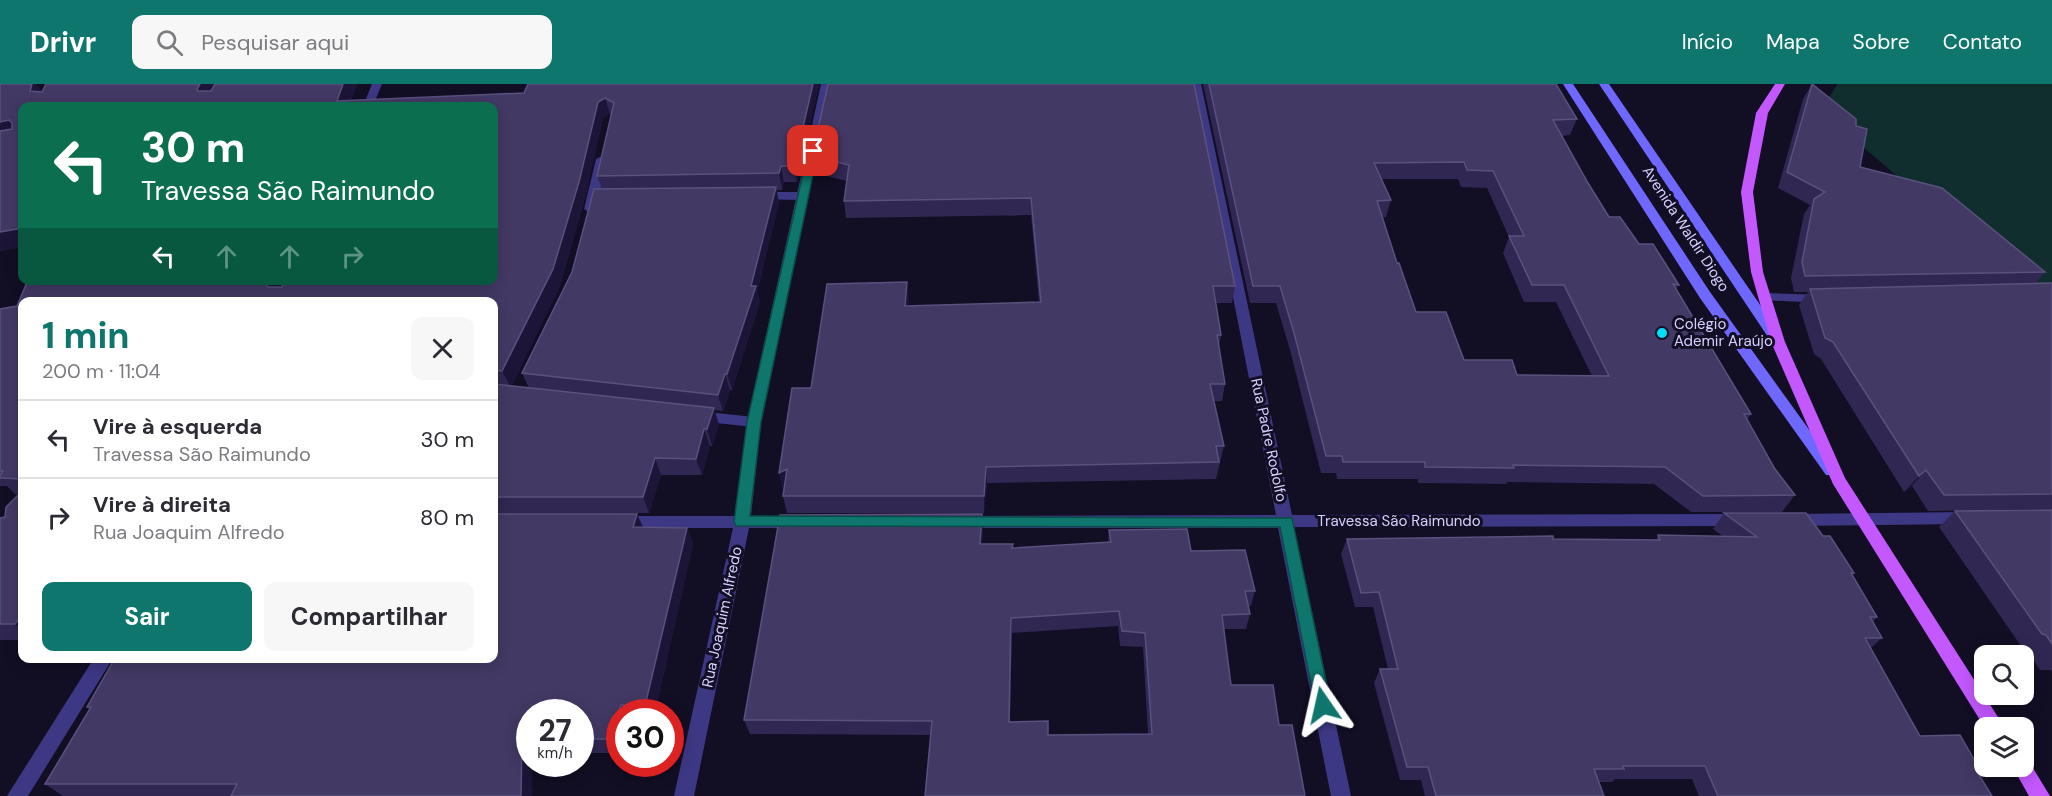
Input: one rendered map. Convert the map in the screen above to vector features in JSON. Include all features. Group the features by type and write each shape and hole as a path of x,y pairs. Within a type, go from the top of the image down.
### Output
{"main road":[{"name":"Avenida Waldir Diogo","path":"1780,84 1762,113 1747,192 1756,272 1778,342 1838,480 1989,717"},
{"path":"2028,777 2040,796"}],"street":[{"path":"370,102 377,84"},
{"name":"Rua Joaquim Alfredo","path":"684,796 742,522 754,422 804,196 826,84"},
{"name":"Rua Padre Rodolfo","path":"1196,84 1341,796"},
{"name":"Avenida Waldir Diogo","path":"1568,84 1705,295 1838,480"},
{"name":"Avenida Waldir Diogo","path":"1604,84 1778,342"},
{"path":"587,221 599,199 606,142"},
{"path":"745,197 804,196"},
{"path":"1765,297 1834,298"},
{"path":"683,414 754,422"},
{"path":"1781,520 1984,518"},
{"name":"Travessa São Raimundo","path":"943,522 1757,520"},
{"path":"612,522 813,522"},
{"path":"17,796 101,663"}],"green space":[{"path":"1838,84 2052,84 2052,309 1820,110"}],"building":[{"path":"0,84 32,84 30,91 42,92 46,84 200,84 198,91 211,91 215,84 343,84 337,101 524,93 528,84 813,84 794,166 781,166 779,173 597,176 614,103 605,98 598,102 579,182 553,269 502,371 498,370 498,297 21,297 26,285 267,285 268,287 282,287 283,285 498,285 498,102 18,102 18,229 0,232 0,131 12,129 12,123 9,120 0,122"},
{"path":"828,84 1194,84 1235,286 1213,286 1221,335 1217,335 1225,384 1210,384 1224,446 1216,446 1219,462 986,467 984,496 783,496 787,469 779,473 792,388 811,388 827,284 907,282 905,306 1041,302 1031,198 844,201 849,165 812,156"},
{"path":"1209,84 1556,84 1577,119 1553,120 1588,183 1609,217 1620,217 1639,244 1653,244 1679,285 1673,284 1751,414 1744,414 1775,469 1795,495 1703,496 1665,467 1513,465 1514,468 1425,467 1425,462 1343,462 1342,456 1326,456 1280,286 1253,286","holes":["1464,162 1467,170 1493,171 1524,236 1509,236 1532,285 1564,285 1609,376 1517,375 1512,360 1464,360 1446,312 1416,312 1377,201 1391,200 1374,163"]},
{"path":"1812,84 1856,119 1856,126 1867,129 1860,167 1942,188 2045,272 1805,276 1802,262 1814,199 1825,192 1787,172"},
{"path":"776,187 751,286 756,286 718,395 522,373 572,272 594,189"},
{"path":"2052,283 2052,494 1944,495 1926,470 1919,476 1833,342 1825,338 1810,289"},
{"path":"18,304 18,479 0,478 3,471 0,471 0,309 17,306"},
{"path":"498,384 714,408 707,429 704,429 696,459 655,458 643,497 498,497"},
{"path":"18,495 18,620 15,624 0,624 0,518 5,517 6,507"},
{"path":"2052,510 2052,644 2046,635 2042,634 1955,511"},
{"path":"1724,513 1806,513 1823,536 1830,536 1854,573 1851,573 1877,617 1870,617 1882,638 1865,638 1920,736 1960,735 1974,760 1974,777 1980,777 1992,796 1718,796 1705,766 1623,766 1624,769 1594,769 1604,796 1436,796 1428,767 1407,767 1380,669 1398,669 1379,592 1361,593 1347,539 1553,536 1553,539 1660,540 1658,535 1757,537"},
{"path":"498,514 637,514 633,527 687,528 647,699 606,699 606,739 594,739 594,699 516,699 516,777 521,777 521,796 231,796 237,784 45,784 91,707 87,707 112,663 498,663"},
{"path":"982,514 980,544 1013,544 1012,548 1111,542 1109,530 1187,529 1191,551 1245,550 1255,591 1245,591 1250,614 1222,615 1231,685 1273,685 1279,725 1292,725 1305,796 925,796 932,721 744,720 780,515","holes":["1119,611 1122,631 1145,633 1152,734 1048,735 1048,721 1009,722 1011,618"]}],"place":[{"name":"Colégio Ademir Araújo","path":"1662,333"}],"route":[{"path":"813,151 754,422 742,522 1286,522 1323,705"}]}
